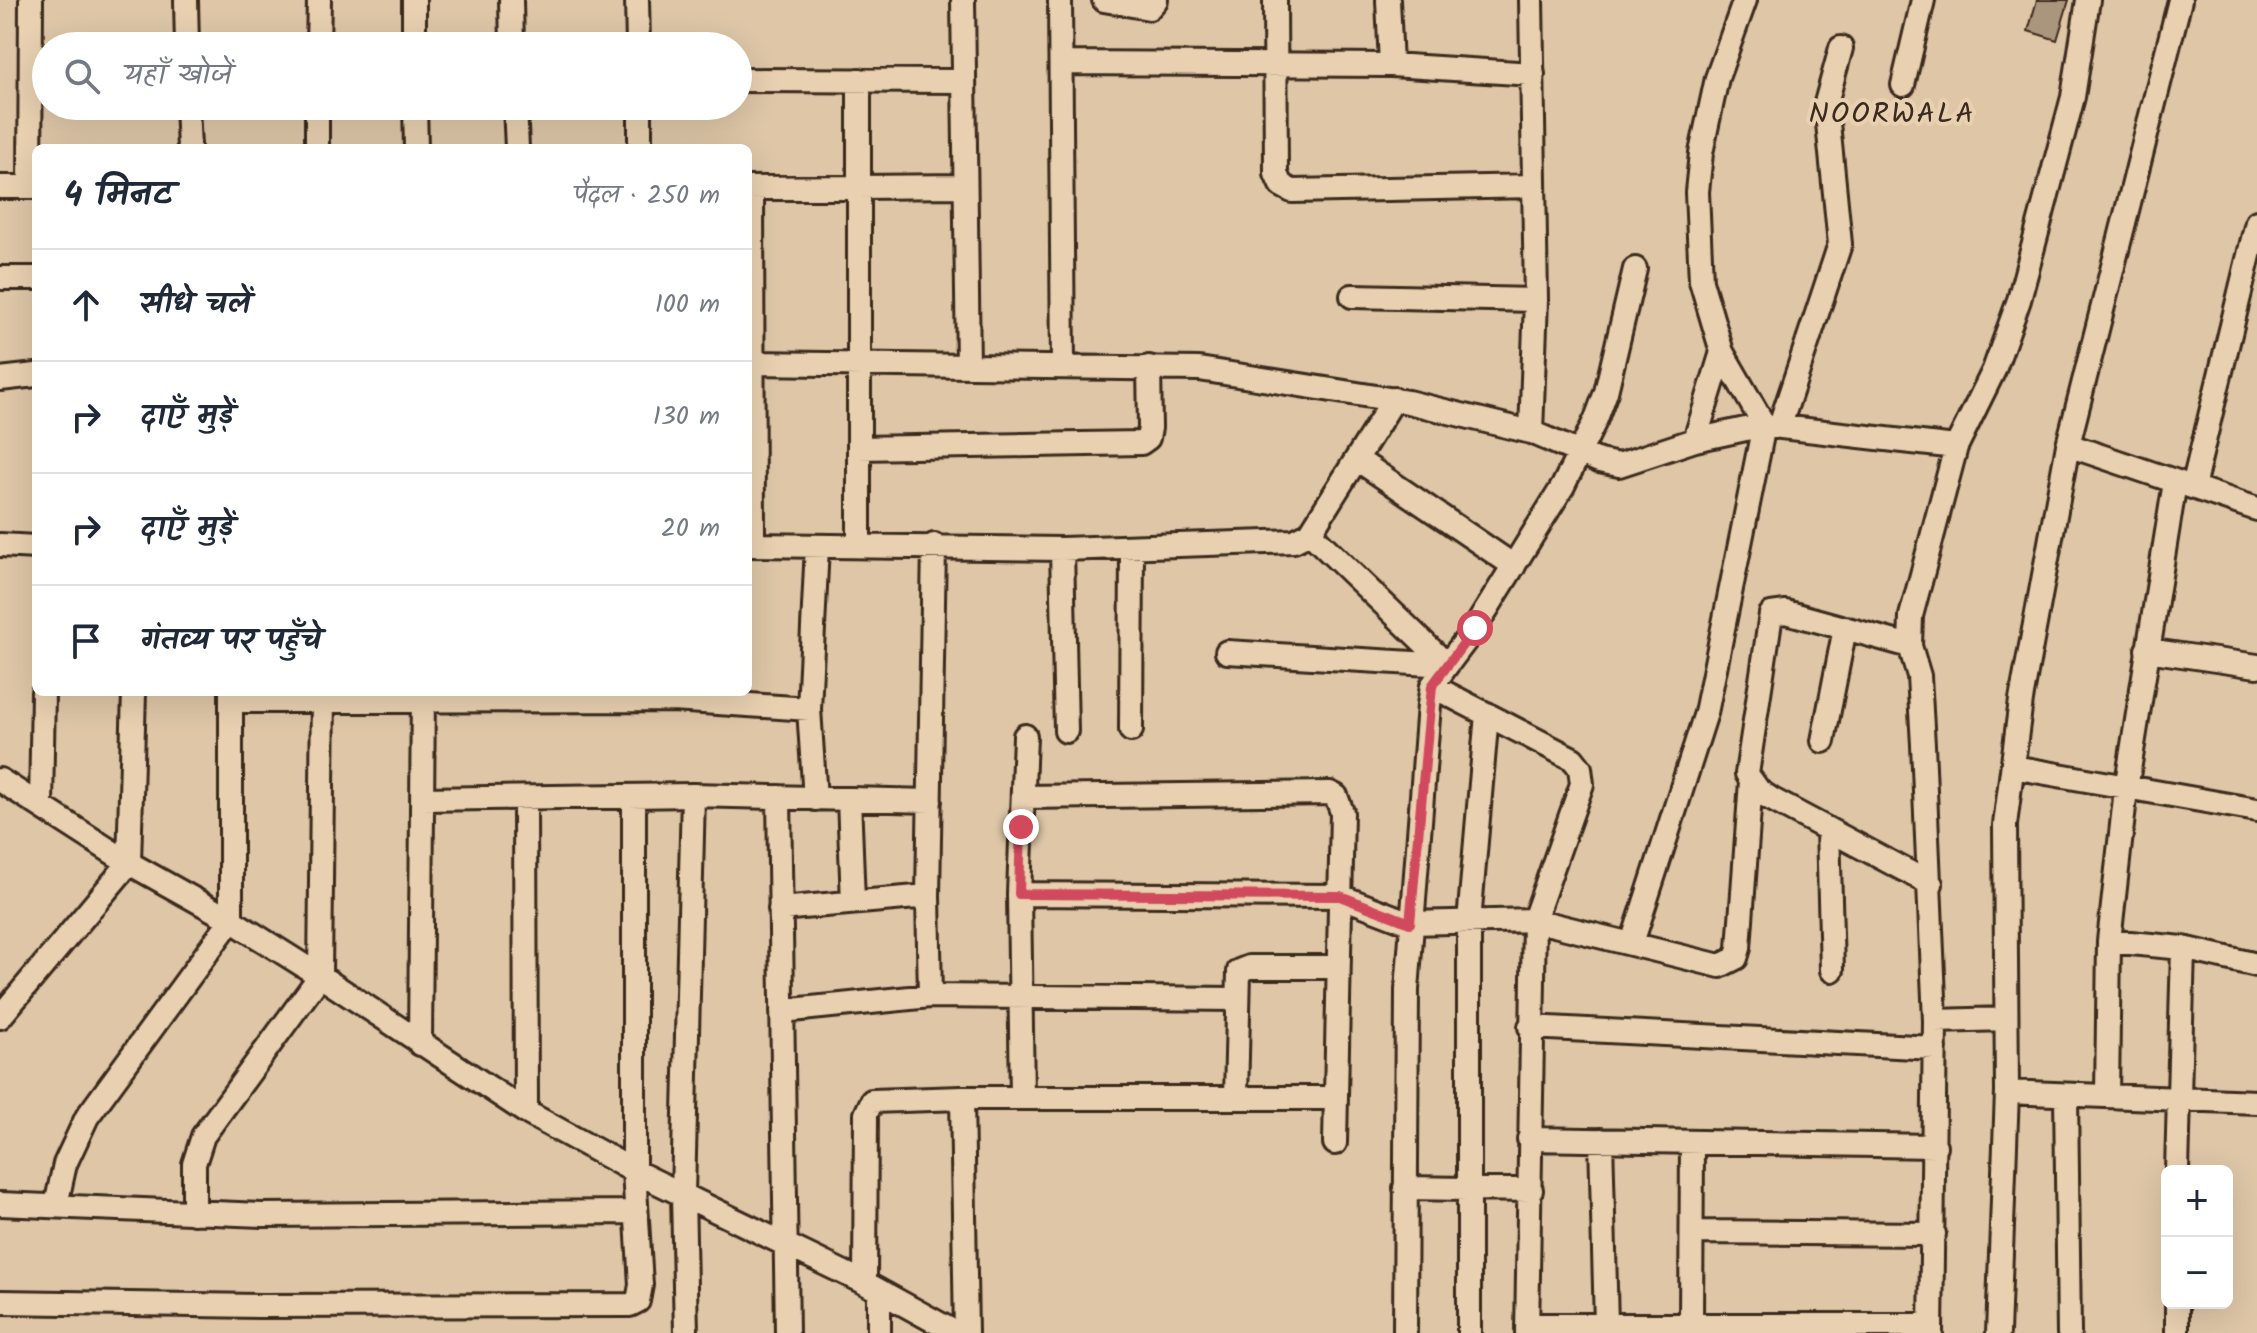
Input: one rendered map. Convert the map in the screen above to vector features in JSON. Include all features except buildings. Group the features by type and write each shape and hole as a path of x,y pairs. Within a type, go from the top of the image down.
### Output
{"street":[{"path":"31,0 32,94"},
{"path":"186,0 187,32"},
{"path":"318,32 319,0"},
{"path":"414,0 414,32"},
{"path":"511,0 512,32"},
{"path":"637,0 638,32"},
{"path":"963,0 968,366"},
{"path":"1060,0 1063,367"},
{"path":"1104,0 1149,8 1156,0"},
{"path":"1275,0 1276,174 1281,185 1292,191 1534,186"},
{"path":"1388,0 1391,65"},
{"path":"1531,0 1536,300 1531,432"},
{"path":"1745,0 1708,114 1697,192 1701,281 1722,352 1772,425"},
{"path":"1903,85 1923,0"},
{"path":"1432,686 1573,759 1580,768 1582,784 1534,920 1527,1329 1691,1323 1931,1329 1935,1021 1920,690 1910,646 1911,616 1956,447 1994,370 2019,300 2073,97 2088,0"},
{"path":"1998,1333 2007,1092 2005,839 2021,700 2068,445 2180,0"},
{"path":"1632,943 1706,713 1772,425 1840,244 1826,103 1841,48"},
{"path":"1061,63 1391,65 1533,74"},
{"path":"752,80 962,81"},
{"path":"859,80 859,544"},
{"path":"32,120 33,144"},
{"path":"188,120 189,144"},
{"path":"317,120 317,144"},
{"path":"415,120 416,144"},
{"path":"516,120 517,144"},
{"path":"640,120 640,144"},
{"path":"752,188 964,186"},
{"path":"0,187 32,187"},
{"path":"2107,1096 2109,941 2126,789 2147,650 2184,484 2257,222"},
{"path":"1405,1333 1410,923 1432,686 1470,636 1581,451 1606,392 1635,269"},
{"path":"0,278 32,278"},
{"path":"1352,296 1536,300"},
{"path":"1695,440 1722,352"},
{"path":"752,363 1199,369 1394,399 1531,432 1599,461 1619,465 1695,440 1772,425 1956,447"},
{"path":"859,448 1141,443 1148,438 1150,428 1149,367"},
{"path":"0,379 32,375"},
{"path":"752,545 1062,549 1294,541 1310,533 1394,399"},
{"path":"2068,445 2257,509"},
{"path":"1358,460 1514,566"},
{"path":"1310,533 1447,665"},
{"path":"0,545 32,547"},
{"path":"930,996 928,896 934,545"},
{"path":"815,799 809,709 817,546"},
{"path":"1131,730 1132,547"},
{"path":"1062,549 1066,731"},
{"path":"1019,894 1340,896 1410,923 1534,920 1720,966 1736,958 1751,781 1747,766 1771,614 1786,612 1910,646"},
{"path":"1823,741 1845,628"},
{"path":"2147,650 2257,666"},
{"path":"1227,652 1447,665"},
{"path":"41,806 43,696"},
{"path":"0,1017 129,863 134,696"},
{"path":"56,1205 65,1164 87,1117 231,920 231,696"},
{"path":"194,1213 194,1164 203,1136 320,976 324,696"},
{"path":"420,1044 424,696"},
{"path":"597,696 740,698 809,709"},
{"path":"1469,1333 1469,922 1487,714"},
{"path":"1022,1097 1019,894 1025,736"},
{"path":"2013,767 2257,810"},
{"path":"0,780 129,863 231,920 320,976 526,1112 634,1171 786,1243 956,1333"},
{"path":"1751,781 1771,799 1931,884"},
{"path":"1023,797 1330,793 1340,802 1335,1143"},
{"path":"423,799 693,795 930,801"},
{"path":"686,1333 683,1194 693,795"},
{"path":"0,1302 259,1306 630,1305 638,1301 641,1285 634,1171 634,797"},
{"path":"779,797 787,1333"},
{"path":"525,798 526,1112"},
{"path":"849,799 853,902"},
{"path":"1828,829 1832,970"},
{"path":"780,909 928,896"},
{"path":"2109,941 2183,948 2257,965"},
{"path":"2177,1165 2183,948"},
{"path":"1236,1097 1237,980 1243,968 1337,967"},
{"path":"782,1011 930,996 1237,999"},
{"path":"1935,1021 2006,1019"},
{"path":"1530,1027 1935,1048"},
{"path":"2007,1092 2257,1102"},
{"path":"2066,1095 2069,1333"},
{"path":"962,1098 966,1333"},
{"path":"879,1333 872,1287 867,1106 879,1099 1336,1098"},
{"path":"1529,1139 1935,1146"},
{"path":"1601,1140 1606,1324"},
{"path":"1691,1323 1692,1143"},
{"path":"1405,1188 1531,1190"},
{"path":"0,1204 194,1213 636,1212"},
{"path":"1692,1232 1934,1234"},
{"path":"2177,1309 2177,1333"}],"district":[{"name":"NOORWALA","path":"1892,113"}],"route":[{"path":"1021,827 1019,894 1340,896 1410,923 1419,796 1432,686 1475,628"}]}
